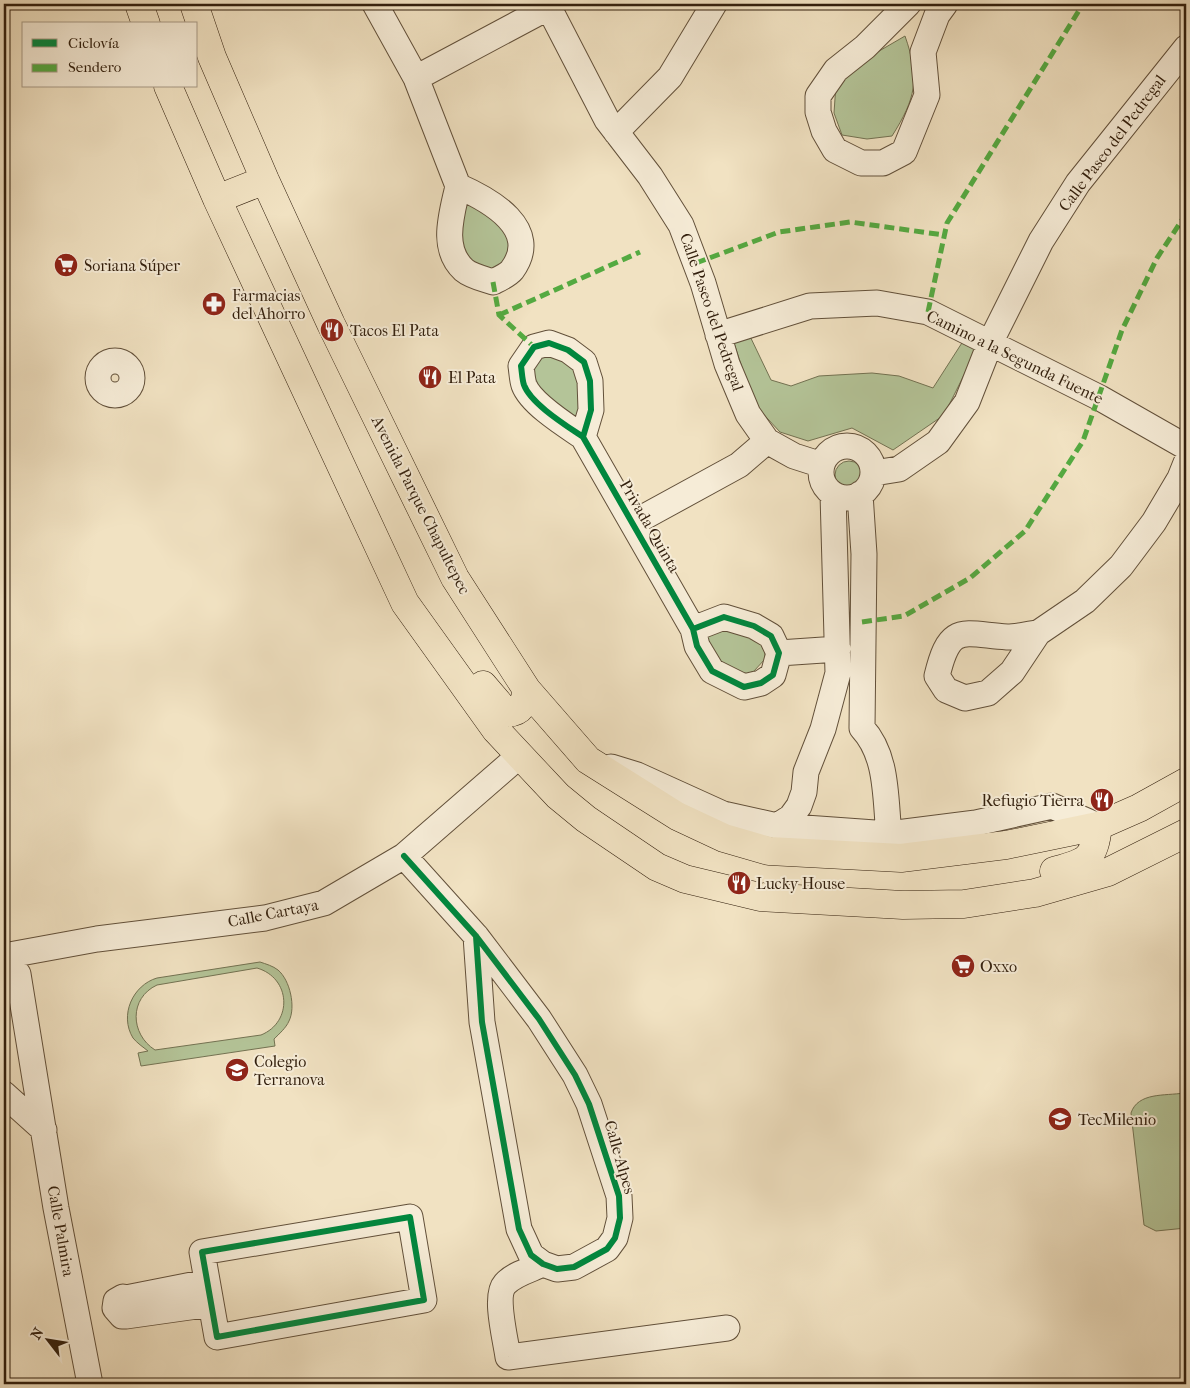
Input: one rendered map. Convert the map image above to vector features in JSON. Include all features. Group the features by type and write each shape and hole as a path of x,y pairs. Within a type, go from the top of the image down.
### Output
{"main road":[{"path":"139,4 145,22"},
{"name":"Avenida Parque Chapultepec","path":"194,4 212,57 265,180 331,324 455,578 527,690 588,760 677,816 724,838 769,851 901,858 1006,845 1098,826 1139,808 1186,782"},
{"path":"169,88 216,199 405,603 496,730 558,796 586,819 658,867 685,879 760,897 904,905 964,904 1035,893 1108,872 1186,833"},
{"path":"216,199 265,180"},
{"path":"405,603 436,626 507,713 520,710 524,704 527,690"},
{"path":"964,904 1012,882 1082,863 1094,850 1098,826"}],"street":[{"path":"375,4 416,78 458,186"},
{"path":"616,132 670,77 714,4"},
{"path":"908,4 865,47 836,70 818,96 818,112 824,131 835,150 861,163 883,163 904,152 927,95 923,52 937,15 945,4"},
{"path":"416,78 548,6"},
{"name":"Calle Paseo del Pedregal","path":"548,6 607,120 650,176 681,225 704,283 726,364 748,414 766,441 794,456 822,465"},
{"name":"Calle Paseo del Pedregal","path":"874,473 899,469 938,442 967,402 991,341 1041,241 1078,183 1186,48"},
{"name":"Camino a la Segunda Fuente","path":"718,336 810,306 877,303 928,312 991,341 1100,398 1186,447"},
{"name":"Privada Quinta","path":"583,437 693,629 698,646 712,671 744,686 761,683 773,675 779,653"},
{"path":"633,523 739,465 766,441"},
{"path":"846,445 857,447 866,453 872,462 874,473 872,482 860,494 842,498 833,494 822,482 822,465 826,455 835,448 846,445"},
{"path":"1038,633 1085,601 1120,566 1154,522 1180,478 1186,463"},
{"path":"833,494 846,665 862,728 875,744 882,767 889,834"},
{"path":"777,826 791,817 799,806 804,792 806,772 846,665 864,554 860,494"},
{"path":"836,552 864,554"},
{"path":"693,629 724,617 754,626 771,636 779,653 846,665"},
{"name":"Calle Cartaya","path":"44,1130 36,1082 8,964 38,950 97,939 265,918 324,903 404,856 519,756"},
{"path":"588,760 637,775 723,814 777,826 889,834 976,823 1052,806 1098,826"},
{"name":"Calle Alpes","path":"404,856 476,936 539,1019 575,1075 589,1104 619,1196 620,1218 615,1238 607,1249 574,1267 557,1269 543,1264"},
{"path":"476,936 482,1022 519,1229 531,1255 543,1264 515,1276 503,1285 499,1299 508,1357 727,1328"},
{"path":"36,1082 4,1093 44,1130"},
{"name":"Calle Palmira","path":"44,1130 56,1208 90,1384"},
{"path":"410,1217 424,1300 216,1337 209,1293 202,1252 410,1217"},
{"path":"77,1315 209,1293"}],"green space":[{"path":"905,36 913,64 913,88 911,99 892,136 867,139 842,135 834,113 836,84 874,54"},
{"path":"460,189 516,230 508,269 469,271 453,234"},
{"path":"747,330 771,380 791,386 819,376 872,373 899,376 933,388 967,335 980,343 944,415 893,450 852,428 808,441 780,432 754,404 732,337"},
{"path":"543,354 579,364 580,422 543,399 532,382 531,363"},
{"path":"849,461 859,465 863,475 859,485 849,489 839,485 835,475 839,465"},
{"path":"727,628 765,644 765,659 754,671 745,675 717,660 703,632"},
{"path":"260,962 276,969 286,980 292,1001 291,1015 286,1026 274,1039 275,1046 141,1066 138,1053 148,1051 133,1038 127,1020 128,1011 135,994 141,987 157,978","holes":["257,968 268,973 282,990 284,1000 283,1011 279,1020 271,1029 261,1035 155,1050 141,1035 137,1026 137,1007 141,998 157,985"]},
{"path":"1184,1093 1186,1095 1186,1228 1156,1231 1144,1225 1131,1113 1140,1101 1146,1098"}],"marked path":[{"path":"928,312 947,223 1083,4"},
{"path":"862,622 904,616 970,578 1025,531 1083,441 1122,330 1157,258 1186,214"},
{"path":"696,263 779,232 850,222 944,235"},
{"path":"499,315 640,252"},
{"path":"493,282 499,315 534,347"}],"cycle path":[{"path":"583,437 591,410 590,381 584,362 568,350 549,343 534,347 521,366 524,385 534,400 550,414 583,437 693,629 697,646 712,671 744,687 761,683 773,675 779,653 771,636 754,626 724,617 693,629"},
{"path":"404,856 476,936 539,1019 575,1075 589,1104 619,1196 620,1218 615,1238 607,1249 574,1267 557,1269 543,1264 531,1255 519,1229 482,1022 476,936"},
{"path":"410,1217 424,1300 217,1337 202,1252 410,1217"}],"place":[{"name":"Soriana Súper","path":"66,265"},
{"name":"Farmacias del Ahorro","path":"214,304"},
{"name":"Tacos El Pata","path":"332,330"},
{"name":"El Pata","path":"430,377"},
{"name":"Refugio Tierra","path":"1102,800"},
{"name":"Lucky House","path":"739,883"},
{"name":"Oxxo","path":"963,966"},
{"name":"Colegio Terranova","path":"237,1070"},
{"name":"TecMilenio","path":"1060,1119"}]}
